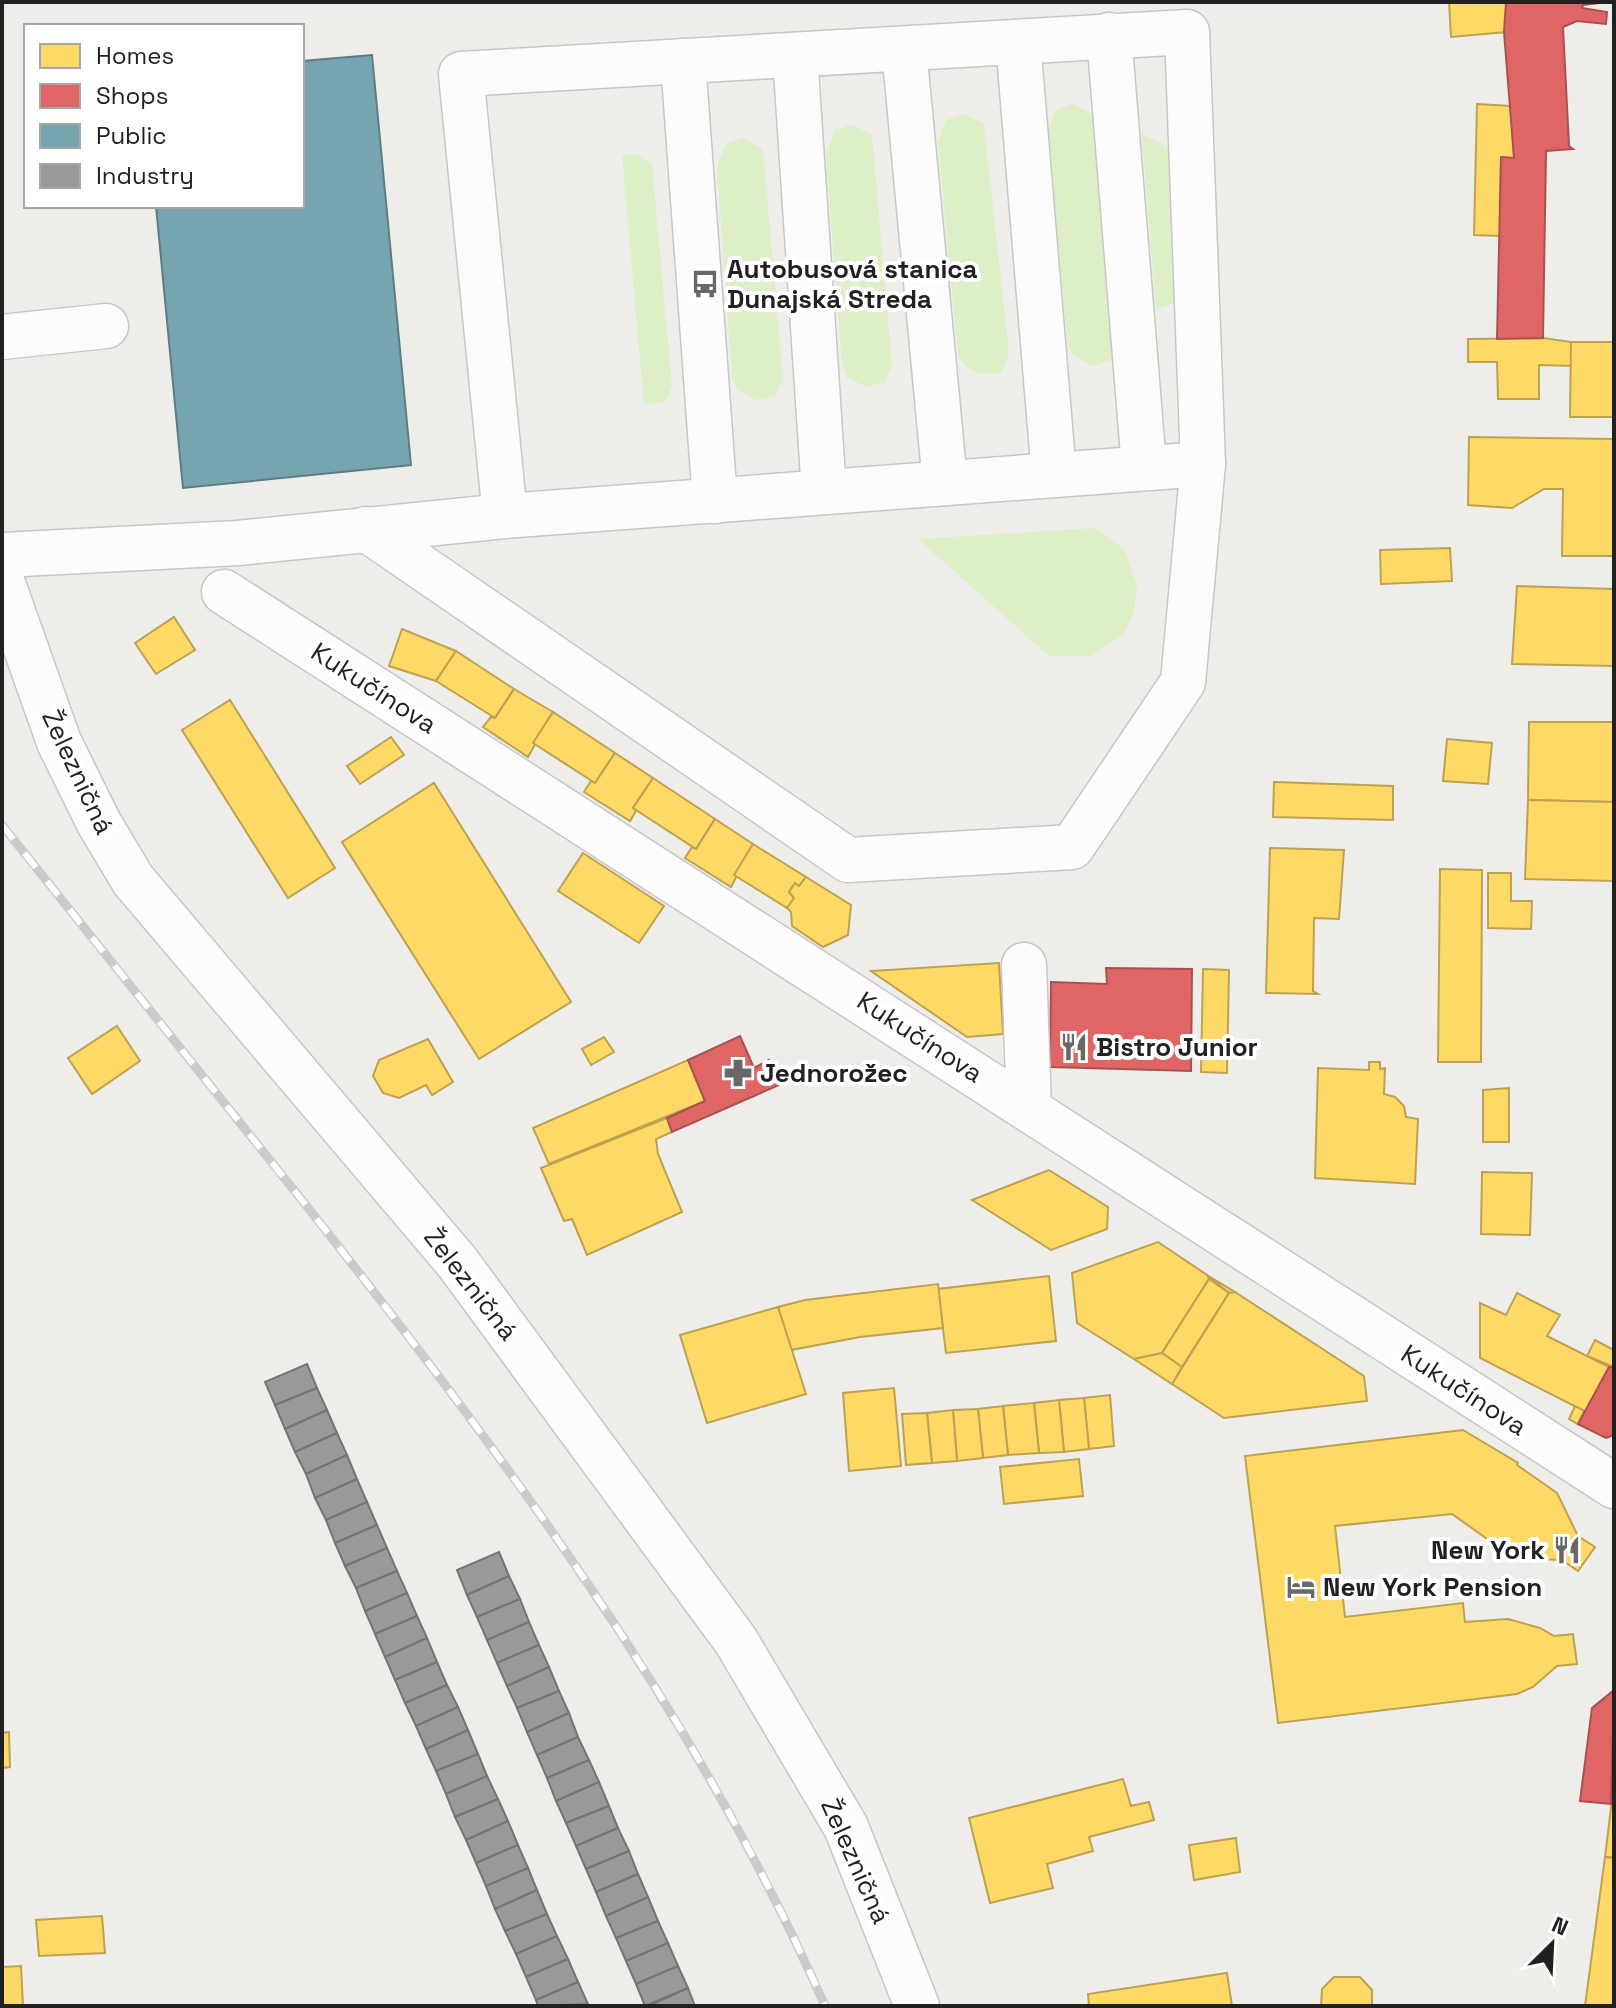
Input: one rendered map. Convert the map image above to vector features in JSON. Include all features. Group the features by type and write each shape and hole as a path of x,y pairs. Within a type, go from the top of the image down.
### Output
{"street":[{"path":"366,529 848,860 1072,847 1183,682 1203,464 1187,32 461,74 505,516"},
{"path":"1109,35 1144,467"},
{"path":"1018,42 1054,475"},
{"path":"904,49 945,483"},
{"path":"795,55 824,492"},
{"path":"683,61 715,501"},
{"path":"2,337 106,326"},
{"path":"2,555 238,543 505,516 1203,464"},
{"name":"Železničná","path":"2,581 59,742 99,823 133,880 457,1262 736,1641 846,1827 917,2006"},
{"name":"Kukučínova","path":"224,592 1614,1486"},
{"path":"1024,965 1029,1109"}],"green space":[{"path":"1073,104 1093,114 1119,343 1112,360 1093,366 1074,356 1068,345 1047,134 1056,110"},
{"path":"964,114 984,124 1009,353 1002,372 995,373 971,370 958,355 938,143 946,120"},
{"path":"852,124 872,135 892,365 885,382 866,387 847,377 842,365 826,154 835,131"},
{"path":"1142,134 1170,148 1177,302 1156,310"},
{"path":"743,138 763,149 783,379 775,396 756,400 737,390 732,378 717,167 726,144"},
{"path":"638,154 652,165 672,386 666,401 644,405 622,155"},
{"path":"1095,528 1125,550 1137,585 1134,612 1123,635 1091,656 1049,656 918,539"}],"building: Homes":[{"path":"1449,2 1506,2 1507,32 1451,37"},
{"path":"1477,104 1511,106 1514,158 1501,157 1500,236 1474,235"},
{"path":"1543,338 1571,342 1572,366 1539,365 1539,399 1498,399 1497,362 1468,362 1468,339"},
{"path":"1571,342 1614,342 1614,417 1570,417"},
{"path":"1469,437 1614,439 1614,556 1562,556 1563,489 1544,489 1512,508 1468,505"},
{"path":"1450,548 1452,581 1381,584 1380,550"},
{"path":"1517,586 1614,589 1614,666 1512,664"},
{"path":"174,617 195,650 156,674 135,643"},
{"path":"402,629 456,651 436,681 389,666"},
{"path":"456,651 514,689 495,718 436,681"},
{"path":"514,689 553,712 528,757 483,727 491,717 495,718"},
{"path":"230,700 335,868 288,898 182,730"},
{"path":"553,712 615,753 595,783 533,743"},
{"path":"1529,722 1614,722 1614,802 1528,800"},
{"path":"391,737 404,755 360,784 347,766"},
{"path":"1447,739 1492,743 1488,784 1443,781"},
{"path":"615,753 653,778 633,808 636,811 630,821 584,792 591,781 595,783"},
{"path":"653,778 715,819 696,849 633,808"},
{"path":"1274,782 1393,786 1393,820 1273,817"},
{"path":"434,783 571,1002 479,1059 342,842"},
{"path":"1528,800 1614,802 1614,881 1525,879"},
{"path":"715,819 753,844 731,887 685,858 692,847 696,849"},
{"path":"753,844 806,877 799,886 795,883 789,892 794,898 791,906 787,908 734,875"},
{"path":"1270,848 1344,850 1339,919 1314,918 1313,991 1318,994 1266,993"},
{"path":"583,853 664,906 639,943 558,891"},
{"path":"1440,869 1482,870 1481,1062 1438,1062"},
{"path":"1488,873 1511,873 1511,901 1532,901 1531,929 1488,928"},
{"path":"806,877 851,905 848,935 823,947 792,926 791,912 787,908 794,898 789,892 795,883 799,886"},
{"path":"999,963 1003,1034 967,1037 871,971"},
{"path":"1203,969 1229,970 1227,1073 1201,1072"},
{"path":"117,1026 140,1061 92,1094 68,1058"},
{"path":"604,1037 614,1052 591,1065 582,1049"},
{"path":"428,1039 453,1082 432,1095 426,1085 399,1098 383,1093 373,1076 379,1060"},
{"path":"688,1060 705,1101 549,1164 533,1128"},
{"path":"1369,1062 1380,1062 1380,1069 1385,1068 1384,1094 1395,1097 1404,1106 1406,1117 1418,1119 1415,1184 1315,1178 1318,1068 1369,1070"},
{"path":"1509,1088 1509,1142 1483,1142 1483,1090"},
{"path":"667,1118 672,1132 656,1139 658,1154 682,1212 587,1255 572,1219 564,1221 541,1168"},
{"path":"1049,1170 1108,1207 1107,1229 1051,1250 972,1200"},
{"path":"1482,1172 1532,1173 1530,1235 1481,1234"},
{"path":"1158,1242 1209,1279 1162,1353 1134,1359 1077,1323 1072,1273"},
{"path":"1207,1275 1235,1292 1229,1293"},
{"path":"1049,1276 1056,1341 946,1353 938,1289"},
{"path":"1209,1279 1229,1293 1182,1367 1162,1353"},
{"path":"938,1284 943,1328 860,1337 791,1350 778,1307 805,1300"},
{"path":"1235,1292 1364,1376 1367,1401 1224,1418 1172,1384 1229,1293"},
{"path":"1517,1293 1560,1315 1547,1336 1609,1367 1586,1412 1480,1358 1480,1303 1506,1315"},
{"path":"778,1307 806,1394 707,1423 680,1335"},
{"path":"1595,1340 1614,1350 1614,1367 1587,1356"},
{"path":"1162,1353 1182,1367 1172,1384 1134,1359"},
{"path":"894,1388 901,1466 849,1471 843,1393"},
{"path":"1110,1395 1114,1446 1089,1449 1084,1398"},
{"path":"1084,1398 1089,1449 1064,1452 1059,1400"},
{"path":"1059,1400 1064,1452 1039,1453 1034,1403"},
{"path":"1034,1403 1039,1453 1008,1455 1003,1406"},
{"path":"1003,1406 1008,1455 983,1458 978,1409"},
{"path":"1575,1406 1584,1411 1578,1424 1569,1419"},
{"path":"978,1409 983,1458 957,1461 953,1410"},
{"path":"953,1410 957,1461 932,1463 927,1413"},
{"path":"927,1413 932,1463 906,1465 902,1414"},
{"name":"New York Pension","path":"1463,1430 1518,1463 1557,1493 1578,1536 1595,1547 1578,1571 1562,1560 1514,1558 1452,1514 1335,1526 1345,1617 1463,1603 1465,1622 1508,1619 1540,1628 1554,1636 1573,1634 1577,1664 1557,1666 1533,1687 1517,1694 1278,1723 1245,1456"},
{"path":"1079,1459 1083,1496 1004,1504 1000,1467"},
{"path":"9,1732 10,1767 2,1768 2,1733"},
{"path":"1123,1779 1131,1806 1149,1802 1154,1820 1089,1837 1093,1851 1047,1864 1053,1888 990,1903 969,1818"},
{"path":"1614,1783 1614,1858 1605,1857"},
{"path":"1236,1838 1240,1872 1194,1880 1189,1845"},
{"path":"1605,1857 1614,1858 1614,2006 1585,2006"},
{"path":"102,1916 105,1953 39,1956 36,1920"},
{"path":"21,1966 23,2006 2,2006 2,1967"},
{"path":"1227,1973 1232,2006 1089,2006 1088,1994"},
{"path":"1334,1977 1360,1977 1372,1990 1372,2006 1321,2006 1322,1989"}],"building: Shops":[{"path":"1506,2 1608,2 1583,5 1582,8 1607,12 1606,24 1577,21 1563,27 1569,146 1573,149 1546,151 1543,338 1497,339 1501,157 1514,158 1504,32"},
{"path":"1106,968 1192,969 1191,1071 1050,1067 1051,982 1107,984"},
{"path":"740,1036 754,1068 769,1060 779,1085 672,1132 667,1118 705,1101 688,1060"},
{"path":"1609,1367 1614,1367 1614,1435 1606,1438 1578,1424"},
{"path":"1614,1690 1611,1804 1580,1801 1592,1708"}],"building: Public":[{"path":"372,55 411,465 183,488 156,208 304,208 304,61"}],"building: Industry":[{"path":"307,1364 317,1388 275,1405 265,1382"},
{"path":"317,1388 327,1410 285,1429 275,1405"},
{"path":"327,1410 337,1433 295,1452 285,1429"},
{"path":"337,1433 347,1455 306,1474 295,1452"},
{"path":"347,1455 357,1479 315,1498 306,1474"},
{"path":"357,1479 367,1502 326,1520 315,1498"},
{"path":"367,1502 377,1525 335,1543 326,1520"},
{"path":"377,1525 387,1548 345,1566 335,1543"},
{"path":"387,1548 397,1571 356,1588 345,1566"},
{"path":"499,1552 509,1576 467,1595 457,1570"},
{"path":"397,1571 407,1593 365,1611 356,1588"},
{"path":"509,1576 520,1599 477,1617 467,1595"},
{"path":"407,1593 417,1616 375,1634 365,1611"},
{"path":"520,1599 529,1622 487,1640 477,1617"},
{"path":"417,1616 427,1638 385,1657 375,1634"},
{"path":"529,1622 539,1645 497,1663 487,1640"},
{"path":"427,1638 437,1662 395,1680 385,1657"},
{"path":"539,1645 549,1667 507,1686 497,1663"},
{"path":"437,1662 447,1685 405,1703 395,1680"},
{"path":"549,1667 559,1691 517,1708 507,1686"},
{"path":"447,1685 458,1707 416,1726 405,1703"},
{"path":"559,1691 569,1713 527,1732 517,1708"},
{"path":"458,1707 468,1730 426,1749 416,1726"},
{"path":"569,1713 578,1737 537,1755 527,1732"},
{"path":"468,1730 478,1754 436,1771 426,1749"},
{"path":"578,1737 589,1760 547,1778 537,1755"},
{"path":"478,1754 487,1776 446,1794 436,1771"},
{"path":"589,1760 599,1782 556,1801 547,1778"},
{"path":"487,1776 498,1799 455,1817 446,1794"},
{"path":"599,1782 609,1806 566,1823 556,1801"},
{"path":"498,1799 508,1821 466,1840 455,1817"},
{"path":"609,1806 618,1828 576,1846 566,1823"},
{"path":"508,1821 518,1845 476,1863 466,1840"},
{"path":"618,1828 629,1851 586,1869 576,1846"},
{"path":"518,1845 528,1868 486,1886 476,1863"},
{"path":"629,1851 638,1874 596,1892 586,1869"},
{"path":"528,1868 537,1890 495,1909 486,1886"},
{"path":"638,1874 648,1897 606,1916 596,1892"},
{"path":"537,1890 547,1914 505,1931 495,1909"},
{"path":"648,1897 658,1921 616,1938 606,1916"},
{"path":"547,1914 557,1936 516,1954 505,1931"},
{"path":"658,1921 668,1943 626,1961 616,1938"},
{"path":"557,1936 568,1959 526,1977 516,1954"},
{"path":"668,1943 678,1966 636,1984 626,1961"},
{"path":"568,1959 578,1982 536,2000 526,1977"},
{"path":"678,1966 688,1988 645,2006 636,1984"},
{"path":"578,1982 588,2004 538,2006 536,2000"},
{"path":"688,1988 695,2006 648,2006"}],"railway":[{"path":"2,825 376,1294 521,1487 655,1687 716,1790 773,1896 825,2006"}],"place":[{"name":"Autobusová stanica Dunajská Streda","path":"705,284"},
{"name":"Bistro Junior","path":"1074,1047"},
{"name":"Jednorožec","path":"738,1073"},
{"name":"New York","path":"1567,1550"},
{"name":"New York Pension","path":"1301,1587"}]}
